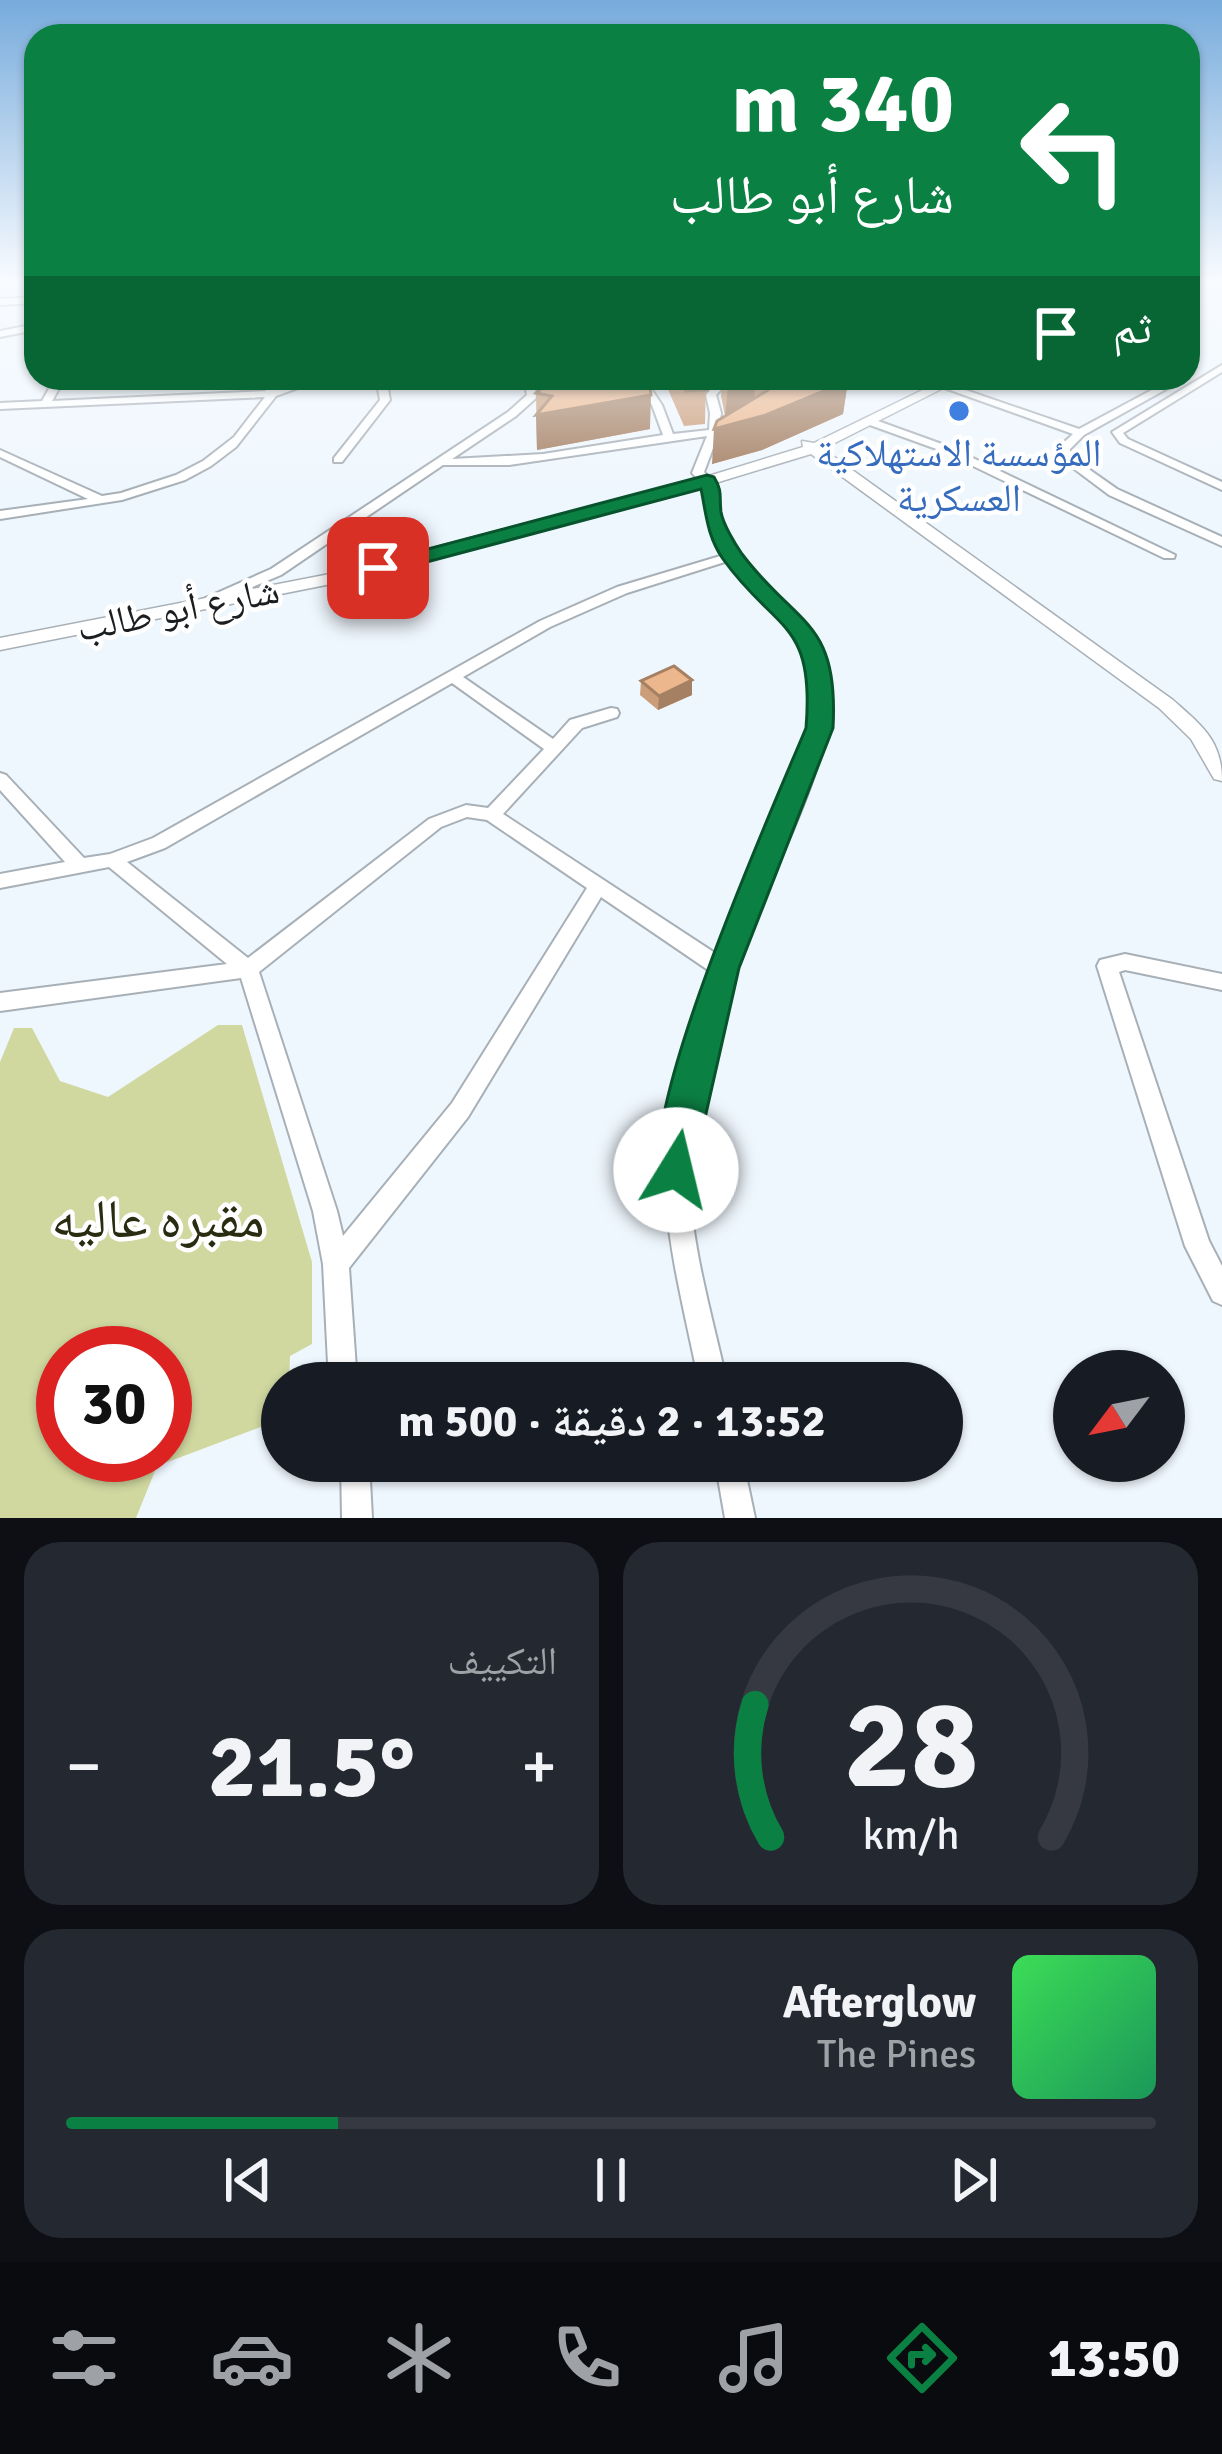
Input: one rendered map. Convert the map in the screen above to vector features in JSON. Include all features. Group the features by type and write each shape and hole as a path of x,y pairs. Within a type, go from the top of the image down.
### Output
{"street":[{"path":"45,404 53,390"},
{"path":"270,390 272,394"},
{"path":"0,406 284,390"},
{"path":"338,460 385,400 383,390"},
{"path":"196,606 277,572 523,404 532,396 531,390"},
{"path":"647,390 668,435"},
{"path":"709,1362 676,1170 682,1124 722,968 819,728 822,685 818,662 800,627 732,556 711,513 713,493 698,473 709,454 716,410 711,394 715,390"},
{"name":"شارع أبو طالب","path":"0,644 340,578 707,481 872,422 931,390"},
{"path":"955,390 1080,433"},
{"path":"1159,390 1080,433 1064,448 1074,468 1113,492 1222,542"},
{"path":"1186,390 1117,432 1124,441 1222,485"},
{"path":"0,515 156,487 214,459 244,432 272,394"},
{"path":"857,453 872,422 946,449 1169,555"},
{"path":"438,461 516,461 732,428"},
{"path":"815,444 857,453 872,481 1177,699 1215,740 1222,774"},
{"path":"815,444 1215,740"},
{"path":"0,453 98,500"},
{"path":"0,468 25,464"},
{"path":"0,881 112,860 185,831 452,676 602,598 732,556"},
{"path":"452,676 554,748"},
{"path":"493,815 576,724 611,713"},
{"path":"0,779 81,867"},
{"path":"0,1002 248,969 435,823 466,811 493,815 722,968"},
{"path":"112,860 248,969 312,1161 336,1264 342,1362"},
{"path":"336,1264 460,1110 597,887"},
{"path":"1222,982 1126,962 1107,967 1198,1246 1222,1292"},
{"path":"356,1482 357,1518"},
{"path":"733,1482 740,1518"}],"green space":[{"name":"مقبره عاليه","path":"218,1025 242,1025 312,1262 312,1344 290,1356 290,1362 261,1362 261,1427 192,1453 192,1326 36,1326 36,1482 151,1482 136,1518 0,1518 0,1062 14,1028 32,1028 60,1081 108,1097"}],"building":[{"path":"650,390 651,395 536,415 552,396 536,393"},
{"path":"768,390 826,390 766,415 714,429 717,421"},
{"path":"674,666 692,680 659,696 641,681"}],"place":[{"name":"المؤسسة الاستهلاكية العسكرية","path":"959,411"}],"route":[{"path":"378,568 707,481 713,493 711,513 732,556 764,585 809,641 822,685 819,728 722,968 680,1136 676,1170"}]}
